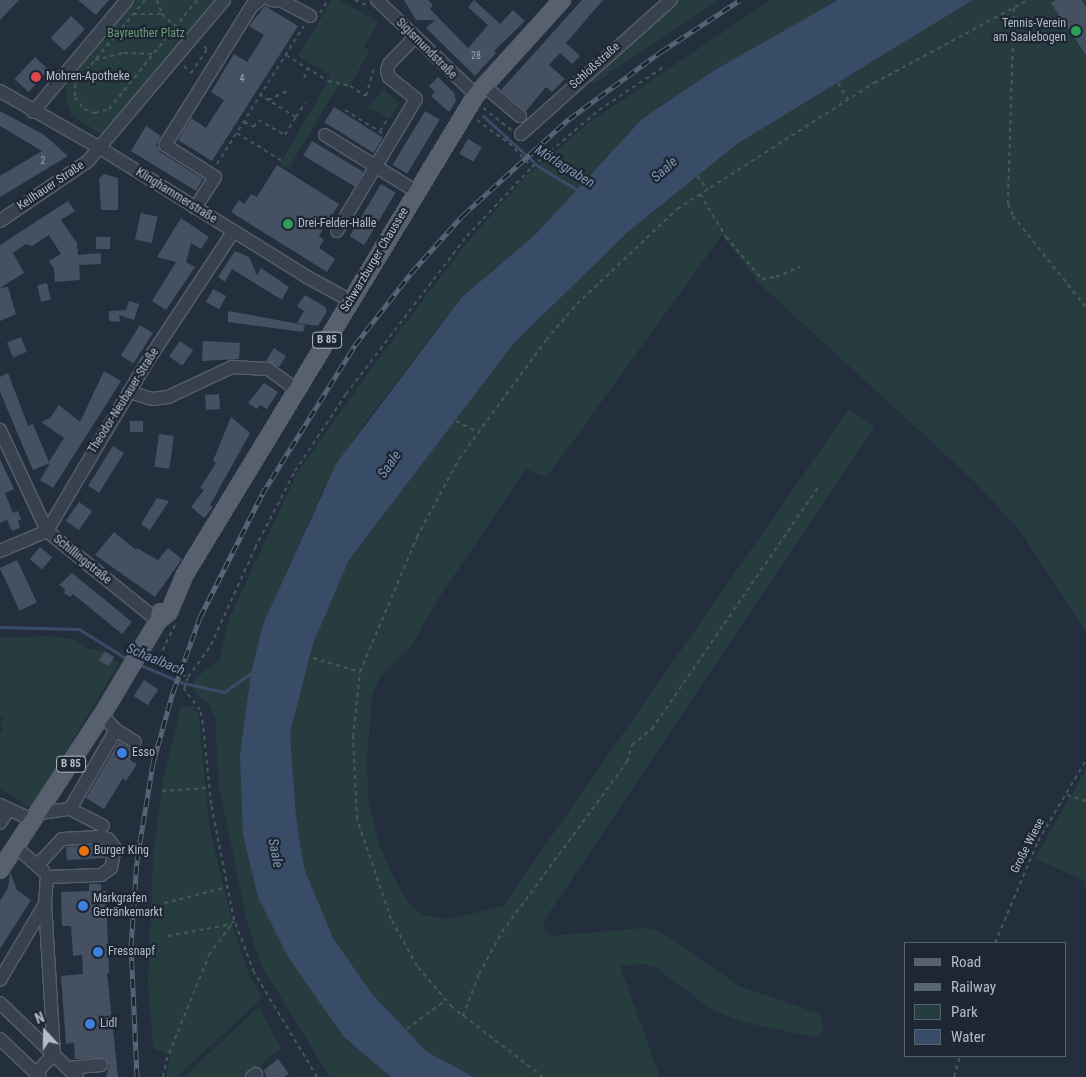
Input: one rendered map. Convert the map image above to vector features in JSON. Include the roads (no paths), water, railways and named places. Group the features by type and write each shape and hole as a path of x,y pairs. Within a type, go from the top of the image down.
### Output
{"main road":[{"name":"Schwarzburger Chaussee","path":"0,870 17,848 102,715 158,621 161,606 178,586 480,90 562,0"},
{"name":"Schwarzburger Chaussee","path":"0,883 17,848"}],"street":[{"path":"33,112 127,0"},
{"path":"100,148 224,0"},
{"path":"195,208 215,177 165,144 252,6 260,0"},
{"path":"271,0 282,1 310,16"},
{"name":"Sigismundstraße","path":"378,0 414,38 480,90 520,116"},
{"name":"Schloßstraße","path":"521,134 671,0"},
{"path":"338,231 416,99 389,77 387,71 389,64 414,38"},
{"name":"Klinghammerstraße","path":"0,91 33,112 100,148 233,232 351,301"},
{"path":"325,135 417,192"},
{"name":"Keilhauer Straße","path":"0,221 74,172 100,148"},
{"name":"Theodor-Neubauer-Straße","path":"46,531 130,392 233,232"},
{"path":"130,392 152,399 168,397 232,367 268,369 297,390"},
{"name":"Schillingstraße","path":"0,430 46,531 158,621"},
{"path":"0,551 46,531"},
{"path":"102,715 116,730 135,742"},
{"path":"70,809 116,730"},
{"path":"0,823 4,807 37,817 70,809 104,826"},
{"path":"39,864 58,840 100,837 112,843 116,854 112,868 101,875 47,877"},
{"path":"0,1039 38,1075 54,1054 45,904 47,877 39,864 17,848"},
{"path":"0,980 45,904"},
{"path":"0,1002 77,1077"},
{"path":"67,1068 101,1065"}],"water":[{"name":"Saale","path":"838,0 973,0 737,144 629,231 514,343 349,560 313,644 290,733 296,815 304,868 333,938 372,994 427,1052 474,1077 391,1077 344,1037 288,957 258,897 243,835 240,754 251,673 263,624 336,464 461,298 535,235 642,119 715,70"}],"waterway":[{"name":"Mörlagraben","path":"483,116 538,166 579,191"},
{"name":"Schaalbach","path":"0,627 79,629 130,661"},
{"name":"Schaalbach","path":"138,664 183,683 224,692 254,671"}],"railway":[{"path":"137,1077 131,946 137,860 153,763 173,692 200,617 262,494 355,345 411,273 463,215 569,119 662,51 740,0"}],"place":[{"name":"Tennis-Verein am Saalebogen","path":"1076,31"},
{"name":"Mohren-Apotheke","path":"36,77"},
{"name":"Drei-Felder-Halle","path":"288,224"},
{"name":"Esso","path":"122,753"},
{"name":"Burger King","path":"84,851"},
{"name":"Markgrafen Getränkemarkt","path":"83,906"},
{"name":"Fressnapf","path":"98,952"},
{"name":"Lidl","path":"90,1024"}],"park label":[{"name":"Bayreuther Platz","path":"146,34"}]}
